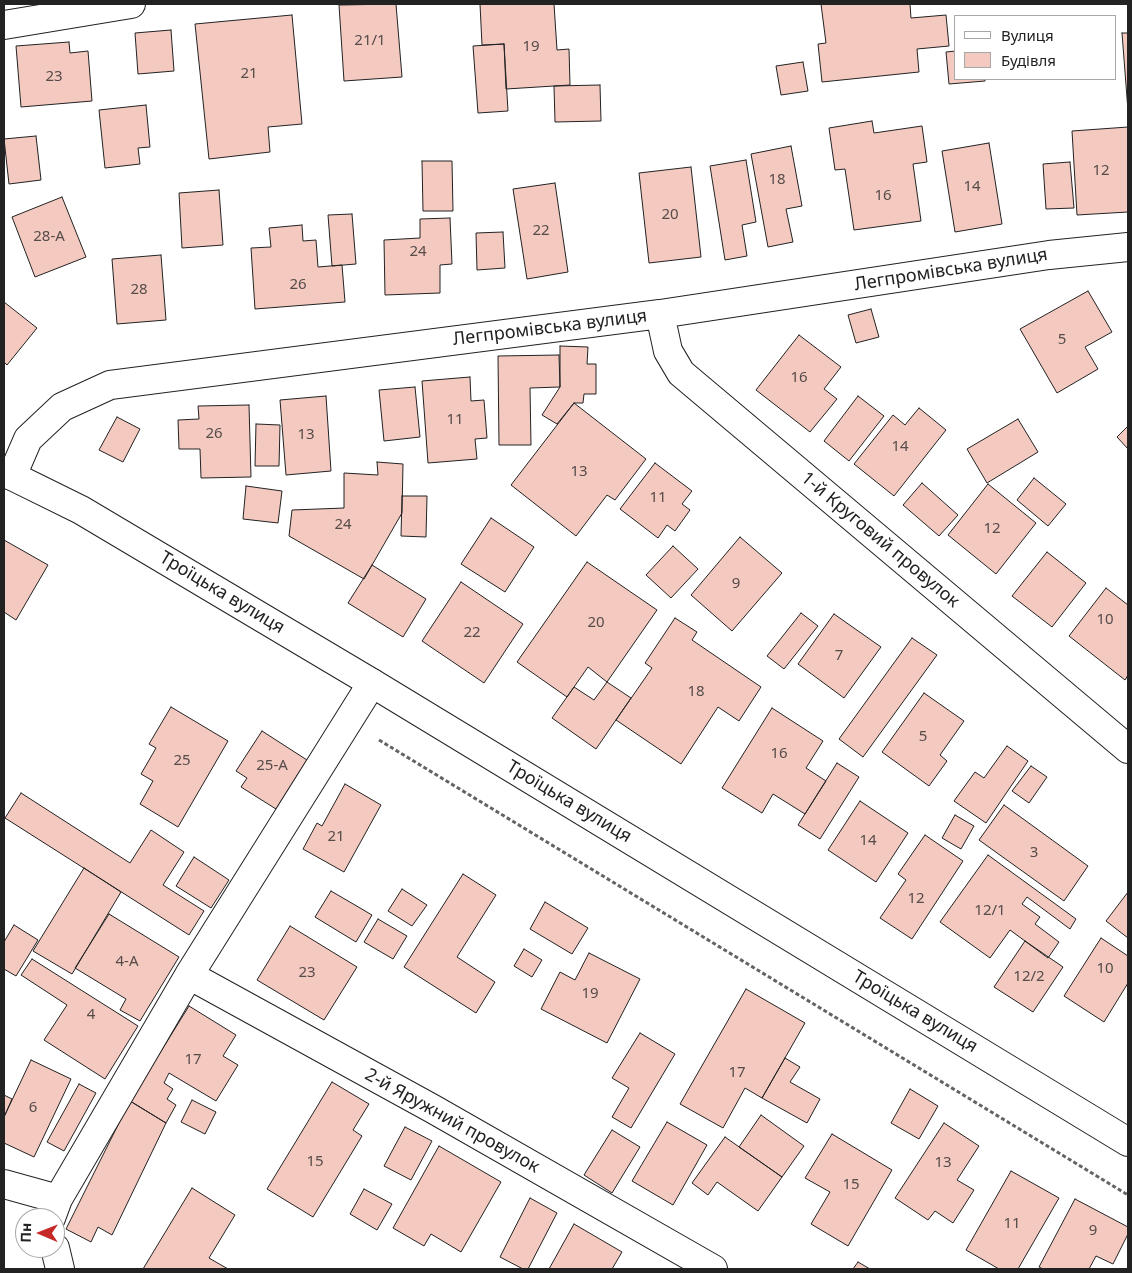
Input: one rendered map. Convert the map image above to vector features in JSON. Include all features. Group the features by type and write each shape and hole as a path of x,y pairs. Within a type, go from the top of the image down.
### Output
{"street":[{"path":"4,26 131,4"},
{"name":"Легпромівська вулиця","path":"8,474 28,439 55,413 62,407 110,385 660,314 1049,254 1128,247"},
{"name":"1-й Круговий провулок","path":"660,314 668,350 681,374 1128,748"},
{"name":"Троїцька вулиця","path":"8,474 81,510 372,683 1128,1142"},
{"path":"4,1184 55,1208 189,975 372,683"},
{"name":"2-й Яружний провулок","path":"189,975 433,1109 712,1269"}],"path":[{"path":"348,722 1128,1195"}],"building":[{"path":"396,4 402,77 344,81 339,5"},
{"path":"480,4 554,4 557,50 569,49 570,85 506,89 504,44 482,45"},
{"path":"821,4 910,4 911,18 946,15 949,46 917,49 919,72 822,82 818,44 826,43"},
{"path":"292,15 302,124 268,127 270,152 209,159 195,24"},
{"path":"171,30 174,71 138,74 135,33"},
{"path":"1122,33 1128,33 1128,111"},
{"path":"69,42 70,53 88,51 92,101 21,107 16,46"},
{"path":"504,44 508,111 478,113 473,46"},
{"path":"954,51 954,80 985,81 949,84 946,52"},
{"path":"803,62 808,91 781,95 776,66"},
{"path":"600,85 601,121 555,122 554,86"},
{"path":"146,105 150,147 138,148 140,164 105,168 99,110"},
{"path":"872,121 874,133 922,126 927,162 913,164 921,221 854,230 845,169 835,170 829,128"},
{"path":"1128,127 1128,212 1077,215 1072,131"},
{"path":"36,136 41,180 9,184 4,139"},
{"path":"989,143 1002,224 955,232 942,151"},
{"path":"791,146 802,206 786,209 793,242 768,247 751,154"},
{"path":"746,160 756,222 742,225 747,256 725,260 710,166"},
{"path":"422,161 452,161 453,211 423,211"},
{"path":"1070,162 1074,208 1046,209 1043,164"},
{"path":"691,167 701,257 649,263 639,173"},
{"path":"555,183 568,272 527,279 513,189"},
{"path":"219,190 223,245 182,248 179,193"},
{"path":"62,197 86,257 35,277 12,217"},
{"path":"352,214 356,264 332,266 328,215"},
{"path":"450,218 452,264 440,265 440,293 385,295 384,240 420,238 420,219"},
{"path":"302,225 303,241 316,240 318,267 342,265 345,302 255,309 251,248 271,247 269,228"},
{"path":"503,232 505,268 477,270 476,233"},
{"path":"161,255 166,320 117,324 112,259"},
{"path":"1088,291 1112,332 1085,347 1098,369 1057,393 1020,329"},
{"path":"4,302 37,328 7,365 4,362"},
{"path":"871,309 879,337 856,343 848,315"},
{"path":"799,335 841,367 824,389 837,399 810,432 756,390"},
{"path":"560,346 588,347 587,364 596,364 596,394 584,394 583,403 574,403 557,424 542,415 560,387"},
{"path":"559,355 560,387 530,388 531,445 499,445 498,356"},
{"path":"470,377 471,401 484,400 487,438 475,439 477,459 428,463 422,381"},
{"path":"415,387 420,437 384,441 379,390"},
{"path":"326,396 331,471 286,475 280,400"},
{"path":"858,396 884,416 849,461 824,441"},
{"path":"574,403 646,459 615,500 607,495 576,536 511,485"},
{"path":"249,405 251,477 201,478 200,449 179,449 178,420 199,419 198,406"},
{"path":"919,408 946,430 894,496 854,464 893,415 905,425"},
{"path":"117,417 140,429 123,462 99,450"},
{"path":"1018,419 1038,452 987,483 967,449"},
{"path":"256,424 280,425 279,466 255,466"},
{"path":"1128,426 1128,449 1117,437"},
{"path":"377,462 403,464 402,513 364,579 289,536 292,510 344,508 344,473 378,475"},
{"path":"655,463 692,491 682,504 690,510 675,531 667,525 658,538 620,509"},
{"path":"1034,478 1066,504 1048,526 1017,500"},
{"path":"922,483 958,515 939,536 903,505"},
{"path":"988,484 1036,523 996,574 948,535"},
{"path":"246,486 282,491 278,523 243,519"},
{"path":"402,496 427,496 426,537 401,536"},
{"path":"491,518 534,547 505,592 461,564"},
{"path":"740,537 782,573 732,631 691,595"},
{"path":"4,540 48,565 16,620 4,612"},
{"path":"673,546 698,569 671,598 646,575"},
{"path":"1047,552 1086,583 1052,627 1012,596"},
{"path":"587,562 657,610 607,682 588,667 567,697 517,662"},
{"path":"372,565 426,599 403,637 348,603"},
{"path":"461,582 523,624 484,683 422,641"},
{"path":"1106,588 1128,605 1128,675 1125,680 1069,636"},
{"path":"801,613 818,626 784,669 767,656"},
{"path":"834,614 881,647 844,698 798,664"},
{"path":"675,618 697,632 692,640 761,687 739,721 718,707 681,764 616,720 652,668 645,663"},
{"path":"912,638 937,655 863,757 839,739"},
{"path":"607,682 631,698 596,749 552,718 574,687 594,700"},
{"path":"924,693 964,721 940,755 947,761 929,786 882,752"},
{"path":"171,707 228,741 178,827 140,804 153,781 141,774 156,748 149,744"},
{"path":"772,708 823,741 806,768 826,781 805,814 773,794 762,813 722,788"},
{"path":"262,731 307,760 276,809 241,787 247,778 236,771"},
{"path":"1007,746 1028,761 986,823 954,801 975,772 984,778"},
{"path":"837,763 859,777 820,839 798,825"},
{"path":"1031,766 1047,777 1029,803 1012,791"},
{"path":"345,784 381,805 344,872 303,849 317,823 322,826"},
{"path":"21,793 130,863 151,830 184,852 163,885 204,911 189,935 5,818"},
{"path":"860,801 908,833 876,882 828,850"},
{"path":"1004,805 1088,866 1064,901 979,840"},
{"path":"955,815 974,826 961,849 942,838"},
{"path":"925,835 963,861 912,939 880,918 906,880 898,874"},
{"path":"988,855 1076,919 1070,929 1027,897 1022,904 1040,917 1035,924 1059,942 1048,958 1010,930 990,958 940,922"},
{"path":"194,857 229,880 211,908 176,886"},
{"path":"84,868 121,892 72,974 33,951"},
{"path":"463,874 496,895 457,957 495,982 476,1013 404,967"},
{"path":"402,889 427,905 412,926 388,911"},
{"path":"331,891 372,915 356,942 315,917"},
{"path":"1128,892 1128,938 1106,921"},
{"path":"545,902 588,928 572,954 530,929"},
{"path":"109,914 179,957 140,1021 120,1010 126,999 75,968"},
{"path":"378,919 407,936 393,959 364,942"},
{"path":"14,925 38,940 16,976 4,969 4,942"},
{"path":"290,926 357,967 324,1020 257,980"},
{"path":"1101,938 1128,956 1128,983 1104,1022 1064,996"},
{"path":"1025,941 1063,967 1033,1012 994,987"},
{"path":"524,949 542,960 532,977 514,966"},
{"path":"589,953 640,979 607,1043 541,1009 560,972 575,980"},
{"path":"32,959 138,1026 105,1079 44,1040 67,1005 21,975"},
{"path":"746,989 805,1023 762,1098 745,1088 723,1128 680,1104"},
{"path":"189,1006 236,1035 223,1056 238,1065 216,1101 169,1073 164,1083 173,1089 167,1099 176,1105 166,1123 130,1101"},
{"path":"640,1033 675,1054 631,1128 612,1117 629,1088 612,1078"},
{"path":"785,1058 800,1067 790,1082 820,1099 807,1123 762,1098"},
{"path":"31,1060 71,1079 34,1157 4,1143 4,1117"},
{"path":"332,1082 369,1104 353,1130 362,1136 313,1217 267,1189"},
{"path":"79,1084 96,1093 64,1151 47,1142"},
{"path":"910,1089 938,1106 919,1139 891,1123"},
{"path":"4,1095 12,1099 4,1117"},
{"path":"192,1100 216,1112 205,1134 181,1122"},
{"path":"130,1101 166,1123 112,1235 98,1227 91,1242 66,1229"},
{"path":"761,1115 804,1146 782,1177 739,1147"},
{"path":"667,1122 707,1145 673,1205 632,1181"},
{"path":"944,1123 979,1146 957,1180 974,1190 953,1223 935,1211 928,1220 895,1198"},
{"path":"405,1127 432,1141 411,1180 384,1166"},
{"path":"612,1130 640,1147 612,1193 584,1175"},
{"path":"832,1134 892,1170 848,1246 811,1224 830,1192 805,1178"},
{"path":"725,1137 782,1177 758,1211 717,1182 708,1195 692,1183"},
{"path":"439,1146 501,1182 461,1252 431,1234 424,1246 393,1228"},
{"path":"1011,1171 1059,1198 1018,1269 999,1269 966,1250"},
{"path":"192,1188 235,1215 209,1258 228,1269 143,1269"},
{"path":"364,1189 392,1204 377,1230 350,1214"},
{"path":"530,1198 557,1213 528,1269 523,1269 500,1257"},
{"path":"1075,1199 1128,1227 1128,1234 1113,1264 1096,1256 1089,1269 1043,1269 1039,1267"},
{"path":"574,1224 622,1252 612,1269 549,1269"},
{"path":"858,1262 870,1269 853,1269"}]}
